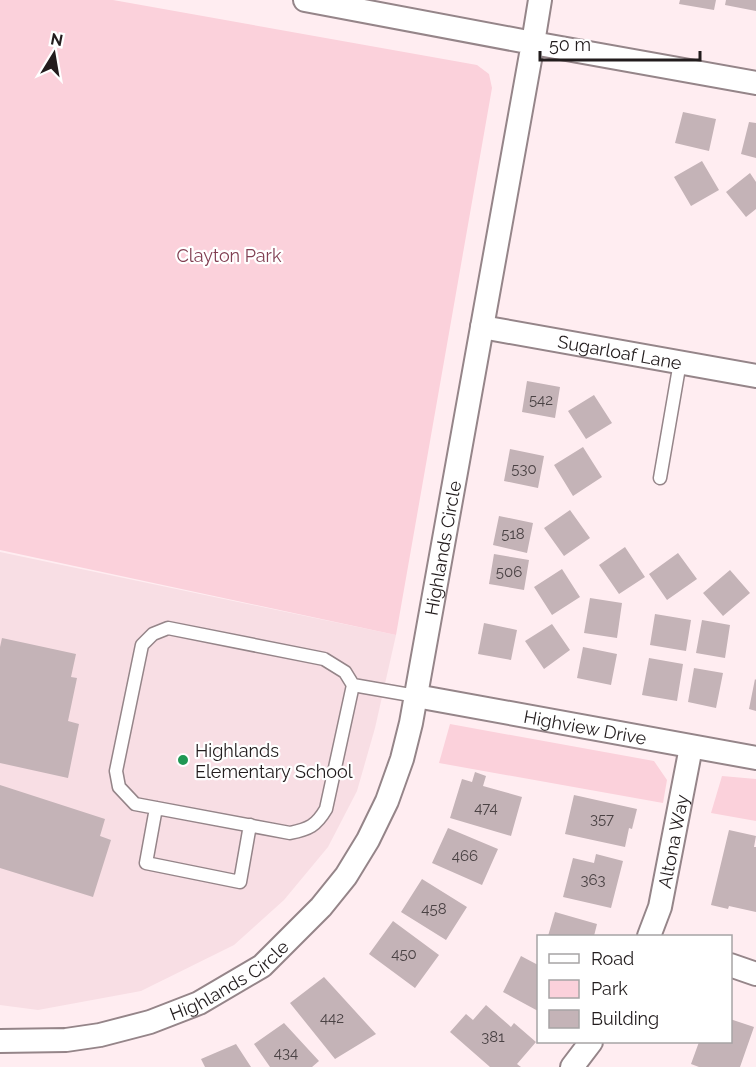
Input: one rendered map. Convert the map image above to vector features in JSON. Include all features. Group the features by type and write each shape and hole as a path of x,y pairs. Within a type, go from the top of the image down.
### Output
{"street":[{"path":"305,0 756,83"},
{"name":"Highlands Circle","path":"0,1041 66,1040 100,1035 150,1022 199,1003 262,966 321,907 346,876 368,840 387,801 402,759 416,696 540,0"},
{"name":"Sugarloaf Lane","path":"483,327 756,376"},
{"name":"Highview Drive","path":"416,696 756,758"},
{"name":"Altona Way","path":"653,935 691,747"},
{"path":"732,966 756,974"},
{"path":"572,1067 590,1043"}],"lane":[{"path":"660,478 680,363"},
{"path":"168,628 324,659 345,672 353,685 326,809 317,823 304,830 290,833 135,804 119,788 116,771 142,645 153,634 168,628"},
{"path":"353,685 416,696"},
{"path":"156,808 146,863 240,882 250,825"}],"shaded area":[{"name":"Highlands Elementary School","path":"0,552 396,635 375,728 357,791 328,847 284,900 234,945 141,991 38,1010 0,1005"}],"green space":[{"name":"Clayton Park","path":"0,0 113,0 477,65 489,74 492,88 396,635 0,550"},
{"path":"450,724 654,761 667,780 663,803 439,763"},
{"path":"722,776 756,779 756,821 711,813"}],"building":[{"path":"680,0 716,0 714,10 679,4"},
{"path":"726,0 756,0 756,11 725,5"},
{"path":"683,112 716,119 709,151 675,143"},
{"path":"749,122 756,123 756,158 741,154"},
{"path":"702,161 719,190 691,206 674,177"},
{"path":"750,173 756,182 756,209 746,217 726,192"},
{"path":"527,381 560,387 555,418 522,412"},
{"path":"594,395 612,423 586,439 568,411"},
{"path":"583,447 602,477 573,496 554,465"},
{"path":"510,449 544,456 538,488 504,481"},
{"path":"570,510 590,538 564,556 544,528"},
{"path":"499,516 533,523 527,553 493,545"},
{"path":"625,547 645,577 619,594 599,565"},
{"path":"678,553 697,579 667,600 649,574"},
{"path":"494,554 529,560 524,590 489,584"},
{"path":"562,569 580,597 552,615 534,587"},
{"path":"730,570 750,593 723,616 703,593"},
{"path":"590,598 622,603 617,638 584,633"},
{"path":"655,614 691,620 686,651 650,645"},
{"path":"702,620 730,625 725,658 696,653"},
{"path":"484,623 517,630 511,660 478,654"},
{"path":"552,624 570,650 544,669 525,641"},
{"path":"2,638 76,654 71,677 77,678 68,721 79,724 68,778 0,763 0,647"},
{"path":"583,647 617,654 611,685 577,678"},
{"path":"649,658 683,664 677,701 642,695"},
{"path":"694,668 723,673 716,708 688,702"},
{"path":"756,680 756,711 749,709"},
{"path":"475,772 486,776 483,786 522,797 511,836 450,818 462,779 472,782"},
{"path":"0,785 105,819 100,836 111,840 93,897 0,868"},
{"path":"574,795 637,809 632,829 629,828 625,847 565,834"},
{"path":"448,828 498,849 482,885 432,863"},
{"path":"729,830 756,836 754,847 756,847 756,912 711,905"},
{"path":"596,854 623,861 611,908 563,897 573,858 594,863"},
{"path":"422,879 467,907 446,940 401,912"},
{"path":"555,912 597,924 594,935 548,935"},
{"path":"393,921 439,955 415,988 369,954"},
{"path":"521,956 537,964 537,1010 503,992"},
{"path":"324,977 376,1034 335,1059 290,1003"},
{"path":"486,1005 511,1027 514,1023 536,1042 517,1064 521,1067 490,1067 450,1032 466,1014 473,1020"},
{"path":"732,1020 754,1027 740,1067 699,1067 691,1064 699,1043 732,1043"},
{"path":"284,1023 319,1061 312,1067 270,1067 254,1044"},
{"path":"236,1044 251,1067 205,1067 201,1059"}],"place":[{"name":"Highlands Elementary School","path":"183,760"}]}
